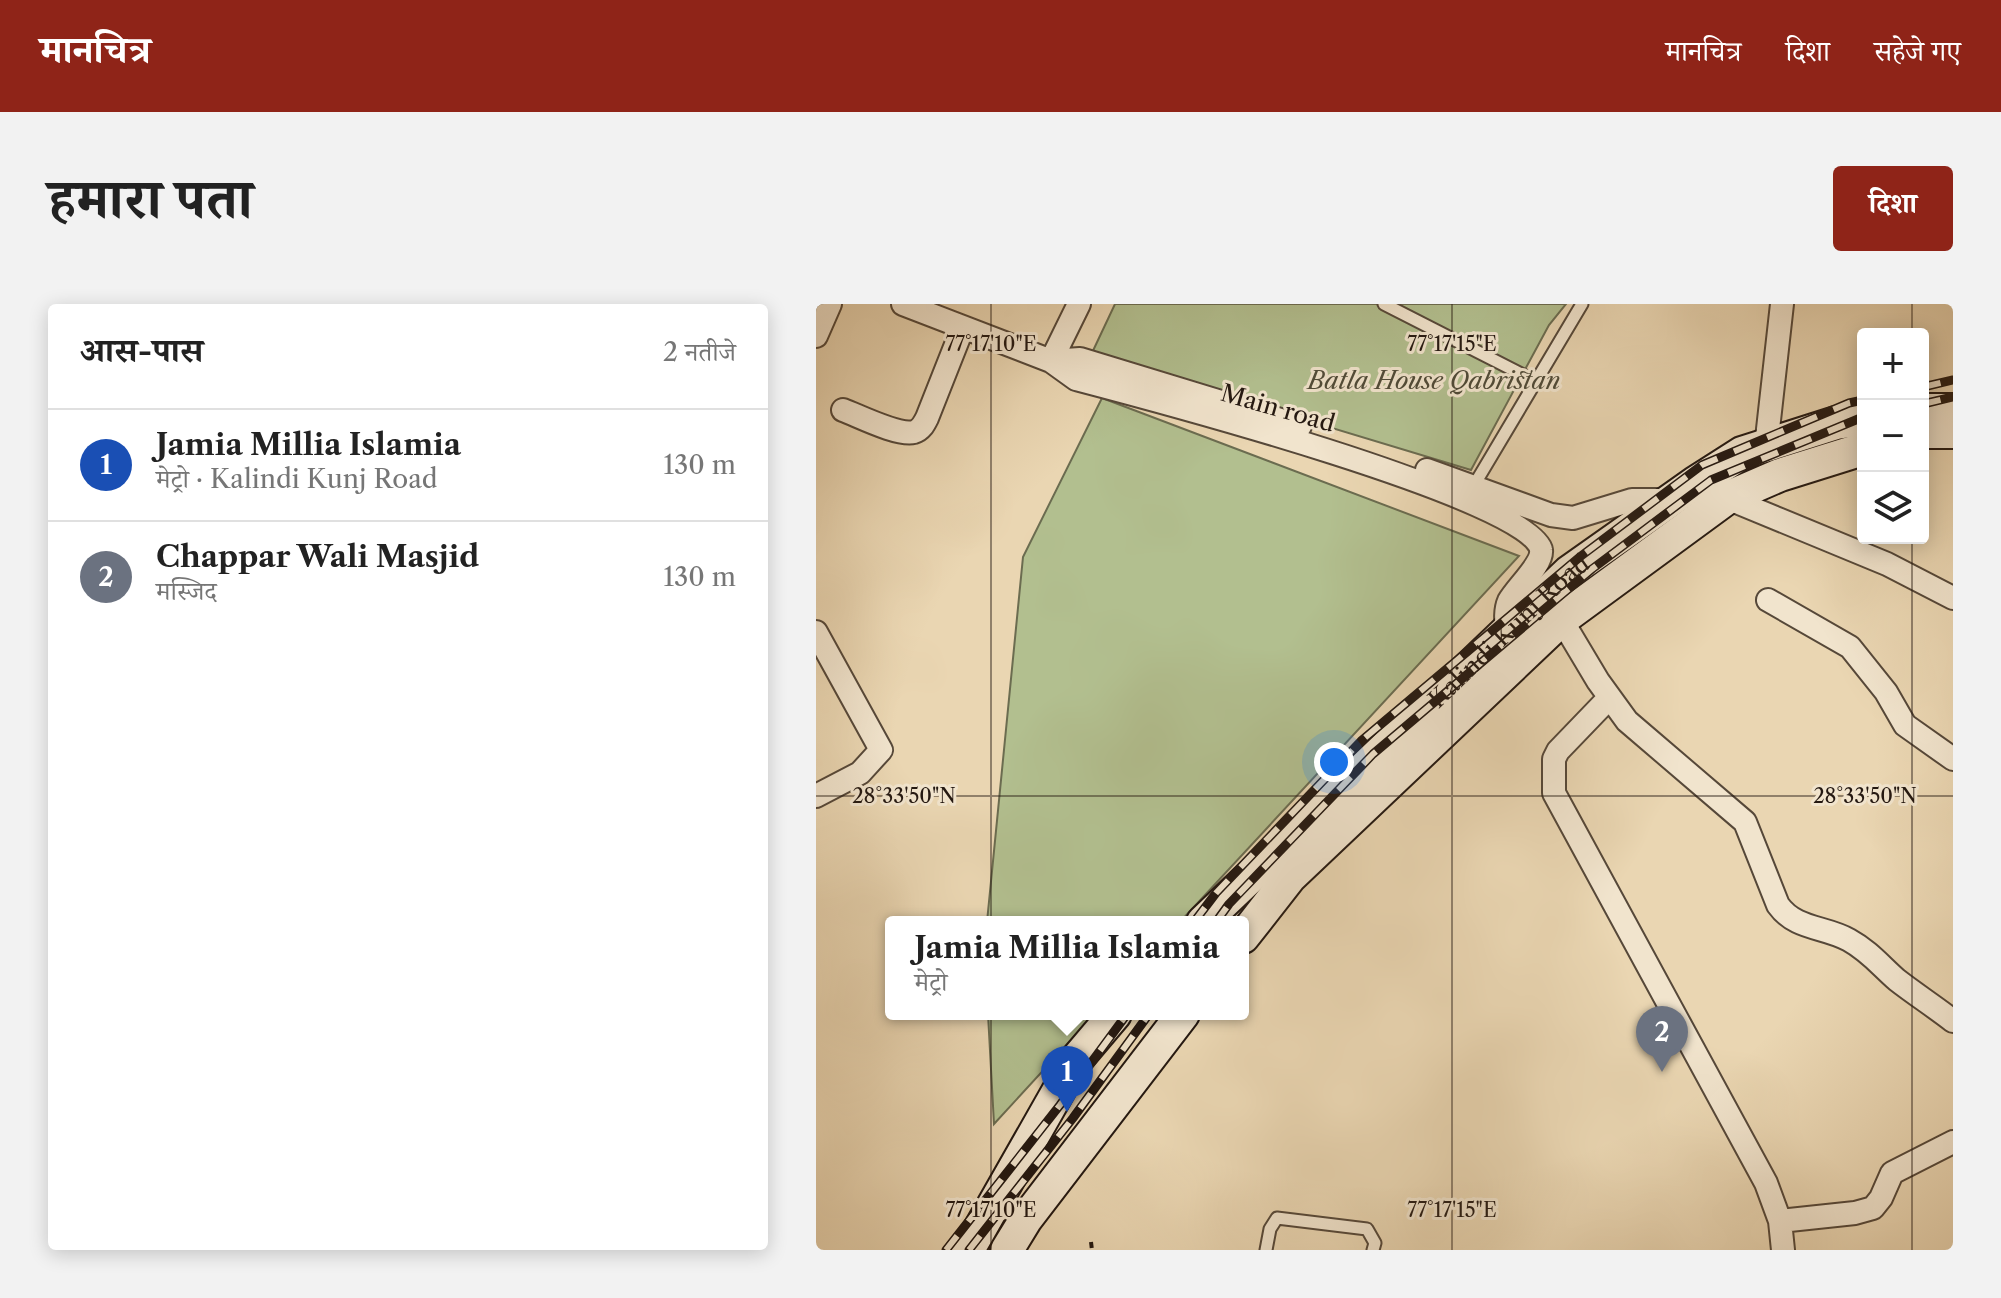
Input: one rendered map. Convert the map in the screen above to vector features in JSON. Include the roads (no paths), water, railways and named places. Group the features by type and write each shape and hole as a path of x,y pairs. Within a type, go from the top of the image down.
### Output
{"main road":[{"path":"1929,410 1953,410"},
{"name":"Kalindi Kunj Road","path":"1249,929 1290,877 1554,607 1569,572 1742,453 1836,423 1857,420"},
{"path":"1929,432 1953,432"},
{"name":"Kalindi Kunj Road","path":"1209,916 1507,631 1554,607 1727,498 1780,475 1857,451"},
{"path":"968,1250 1076,1060 1110,1020"},
{"path":"1007,1250 1026,1219 1178,1020"}],"street":[{"path":"816,336 830,304"},
{"name":"Main road","path":"903,304 1051,361 1076,379 1334,451 1506,517 1537,539 1542,550 1539,560 1508,602 1507,631"},
{"path":"1051,361 1079,304"},
{"path":"1766,447 1778,308"},
{"path":"843,410 899,432 920,429 963,327"},
{"path":"1051,361 1080,359 1335,436 1551,515 1573,518 1632,500 1671,500"},
{"path":"1727,498 1887,564 1953,598"},
{"path":"1768,600 1850,647 1886,692 1905,725 1953,759"},
{"path":"1554,607 1609,698 1627,721 1745,822 1778,905 1792,921 1848,939 1877,958 1896,978 1953,1021"},
{"path":"816,632 881,750 860,773 816,796"},
{"path":"1609,698 1558,751 1554,759 1554,793 1766,1183 1780,1221 1783,1250"},
{"path":"1780,1221 1855,1213 1873,1208 1892,1173 1953,1142"}],"lane":[{"path":"1384,304 1535,381"},
{"path":"1473,487 1582,304"},
{"path":"1266,1250 1270,1229 1277,1218 1367,1229 1375,1243 1373,1250"}],"railway":[{"path":"1929,386 1953,380"},
{"path":"1929,403 1953,397"},
{"path":"1199,916 1216,893 1361,741 1581,556 1702,465 1857,401"},
{"path":"1220,916 1373,754 1592,569 1711,480 1857,419"},
{"path":"946,1250 1123,1020"},
{"path":"969,1250 1073,1118 1145,1020"}],"place":[{"name":"Chappar Wali Masjid","path":"1662,1072"},
{"name":"Jamia Millia Islamia","path":"1067,1112"}],"park label":[{"name":"Batla House Qabristan","path":"1434,380"}]}
